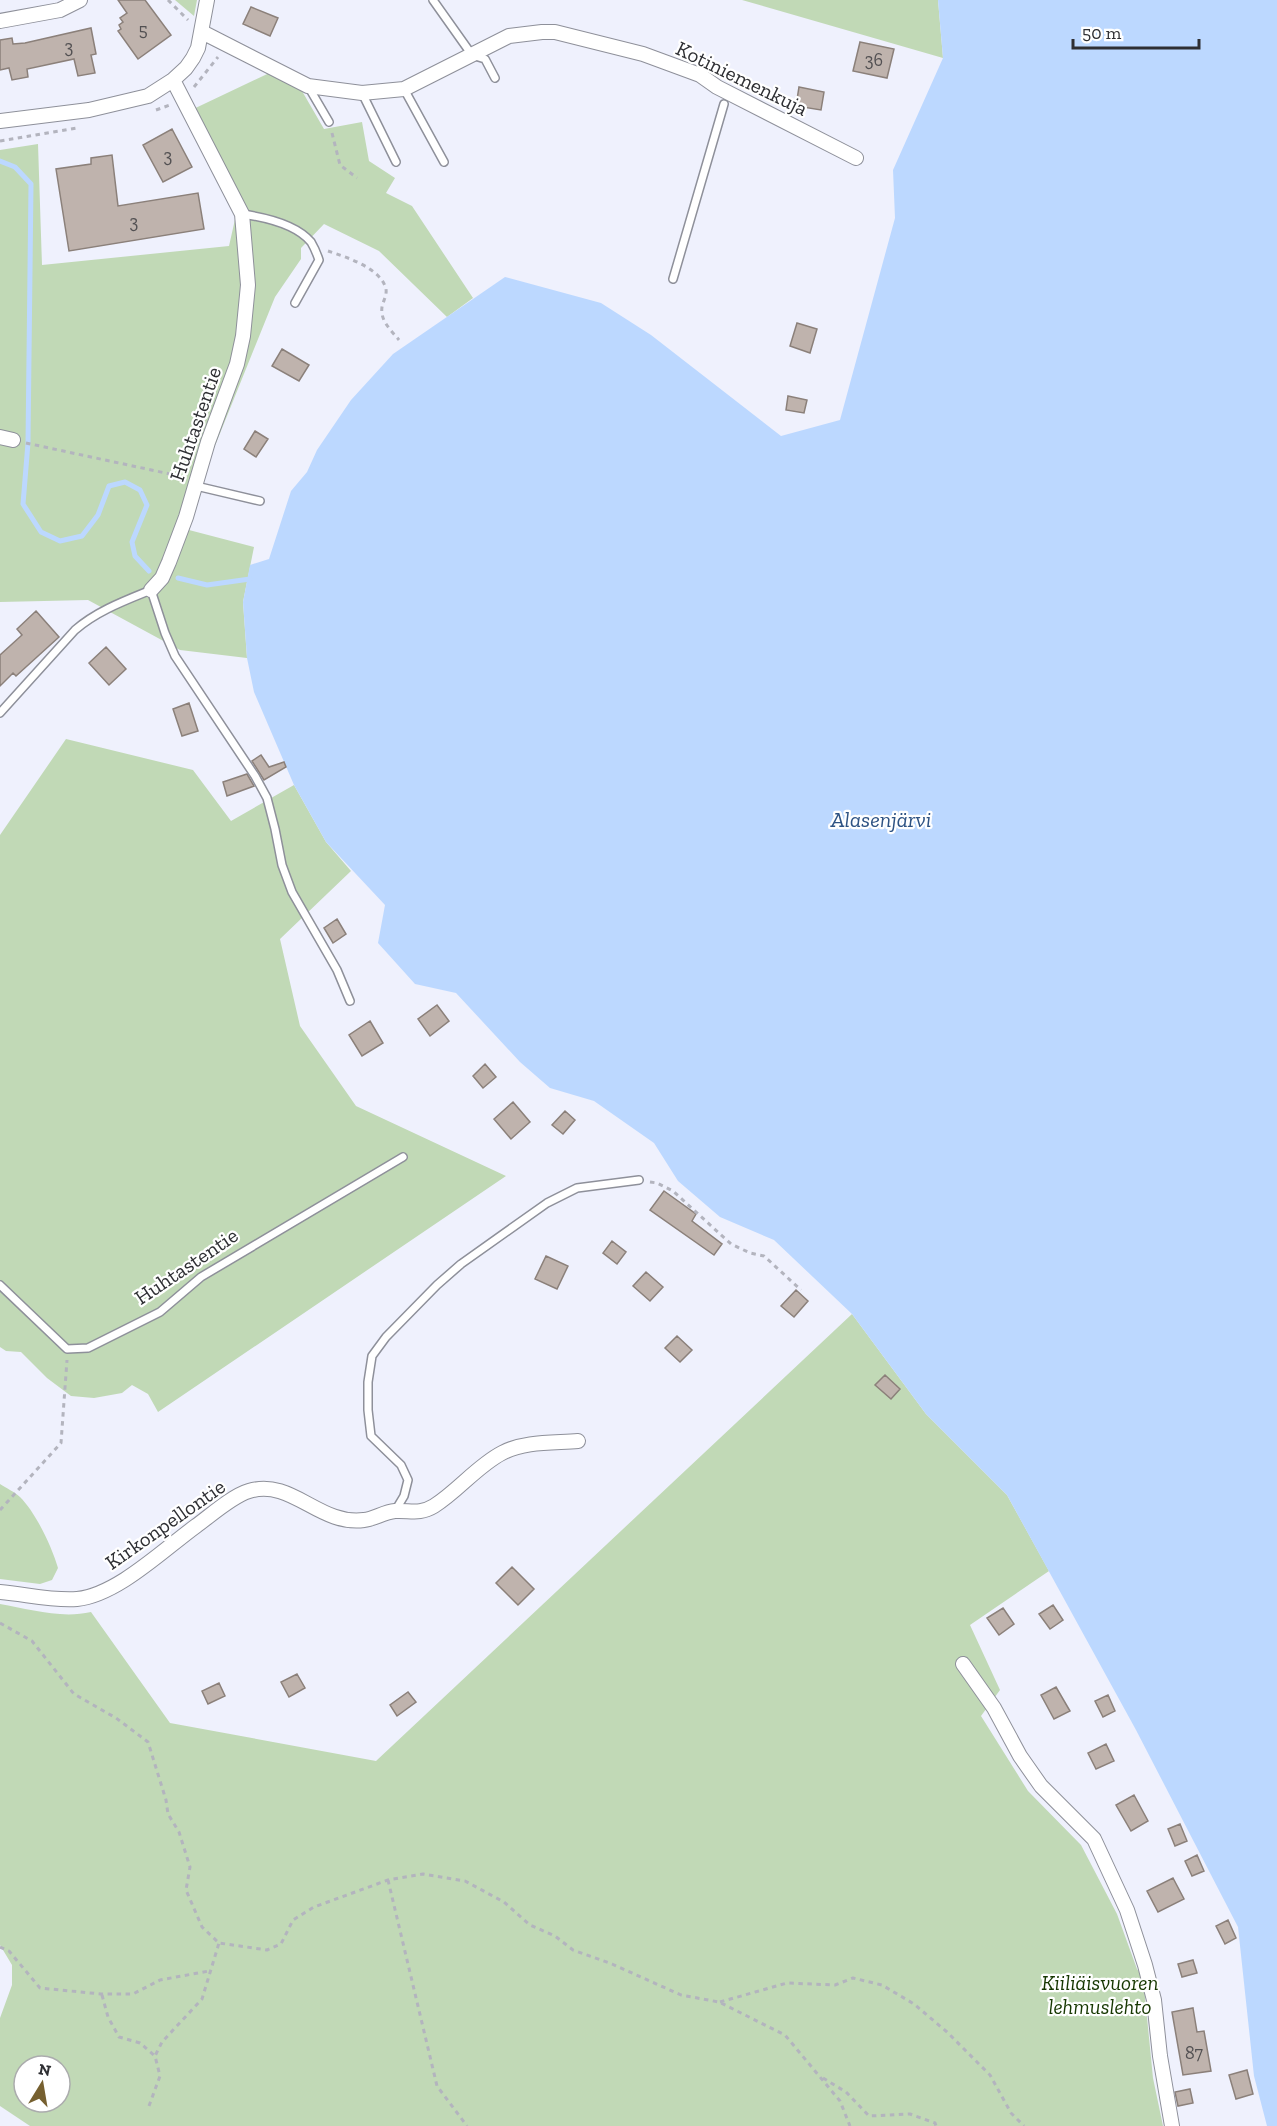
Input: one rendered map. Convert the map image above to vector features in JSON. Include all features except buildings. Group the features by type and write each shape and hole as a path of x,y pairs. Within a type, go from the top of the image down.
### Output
{"street":[{"path":"0,21 60,10 80,0"},
{"path":"0,121 89,110 148,96 174,80 193,58 202,32 207,0"},
{"name":"Kotiniemenkuja","path":"202,32 308,86 362,93 404,89 509,36 555,32 643,54 700,75 717,87 856,158"},
{"name":"Huhtastentie","path":"151,590 162,578 169,562 197,483 208,442 237,364 243,336 248,285 242,214 174,80"},
{"name":"Kirkonpellontie","path":"0,1592 76,1599 97,1595 120,1583 228,1503 248,1491 269,1489 287,1494 330,1517 348,1522 367,1520 395,1511 420,1512 434,1506 502,1453 520,1446 578,1441"},
{"path":"963,1664 994,1708 1020,1756 1041,1786 1094,1839 1127,1910 1146,1965 1154,2000 1160,2056 1172,2126"}],"lane":[{"path":"433,0 472,55 485,59 495,78"},
{"path":"308,86 329,122"},
{"path":"404,89 444,162"},
{"path":"362,93 396,162"},
{"path":"673,279 724,104"},
{"path":"242,214 262,217 296,231 311,242 319,260 295,303"},
{"path":"197,483 260,501"},
{"path":"0,713 85,621 106,609 151,590 175,656 255,776 267,798 282,865 292,892 337,970 350,1001"},
{"name":"Huhtastentie","path":"67,1349 87,1348 160,1312 201,1277 403,1157"},
{"path":"395,1511 404,1496 408,1480 401,1465 371,1436 368,1410 368,1382 372,1356 386,1337 461,1264 546,1203 577,1188 639,1180"},
{"path":"0,1285 67,1349"}],"path":[{"path":"168,0 202,32"},
{"path":"329,122 340,165 357,178"},
{"path":"311,242 370,268 384,284 387,292 381,309 383,320 399,340"},
{"path":"39,445 197,483"},
{"path":"639,1180 657,1182 673,1191 731,1244 750,1253 764,1256 801,1290"},
{"path":"0,1510 61,1443 67,1349"},
{"path":"0,1623 32,1641 74,1694 116,1718 148,1742 166,1800 168,1814 179,1832 190,1867 186,1890 202,1928 219,1942 267,1950 281,1944 293,1920 314,1907 388,1880 423,1874 465,1881 504,1902 530,1925 555,1936 573,1950 612,1964 681,1995 719,2002 785,2035 840,2101 850,2126"},
{"path":"388,1880 437,2086 467,2126"},
{"path":"155,2056 162,2042 202,1999 219,1942"},
{"path":"0,1947 9,1951 40,1988 133,1995 160,1980 209,1971"},
{"path":"719,2002 787,1983 835,1985 853,1977 882,1985 914,2004 990,2074 1011,2113 1023,2126"},
{"path":"101,1994 108,2017 119,2037 140,2043 155,2056 160,2076 149,2106"},
{"path":"819,2076 846,2092 869,2116 910,2114 935,2123 936,2126"}],"green space":[{"path":"175,0 197,0 194,16"},
{"path":"742,0 938,0 943,58"},
{"path":"280,68 302,91 324,129 362,122 369,161 395,178 386,193 412,206 473,298 447,317 379,251 324,224 301,248 301,259 275,297 202,478 189,530 254,547 243,602 247,658 180,650 88,600 0,602 0,150 38,144 42,265 229,246 236,215 185,113"},
{"path":"66,739 193,770 231,821 294,785 326,842 351,871 280,939 300,1026 356,1106 506,1176 158,1412 148,1394 132,1385 122,1393 94,1398 71,1396 47,1378 21,1352 6,1351 0,1347 0,835"},
{"name":"Kiiliäisvuoren lehmuslehto","path":"852,1314 926,1414 1007,1495 1049,1571 970,1625 1000,1690 981,1716 1028,1791 1081,1845 1117,1914 1137,1969 1143,1977 1153,2078 1163,2126 30,2126 12,2114 0,2106 0,2018 12,1985 12,1965 0,1945 0,1604 57,1614 91,1612 170,1723 376,1761"},
{"path":"0,1484 20,1497 43,1531 58,1568 52,1580 40,1584 0,1579"}],"water":[{"name":"Alasenjärvi","path":"938,0 1277,0 1277,2126 1267,2126 1254,2076 1238,1927 1136,1730 1007,1495 926,1414 852,1314 774,1240 720,1217 678,1181 654,1143 594,1101 550,1088 520,1062 456,993 415,984 378,943 385,905 326,842 294,785 254,692 247,658 243,602 250,565 269,559 291,491 307,472 317,450 351,400 393,354 505,277 601,303 651,335 781,436 840,420 895,218 893,170 943,58"}],"waterway":[{"path":"0,161 15,167 31,184 28,443 23,504 41,532 60,541 82,536 98,515 109,486 125,482 140,490 147,505 132,542 135,556 149,571"},
{"path":"178,578 207,585 250,579"}]}
